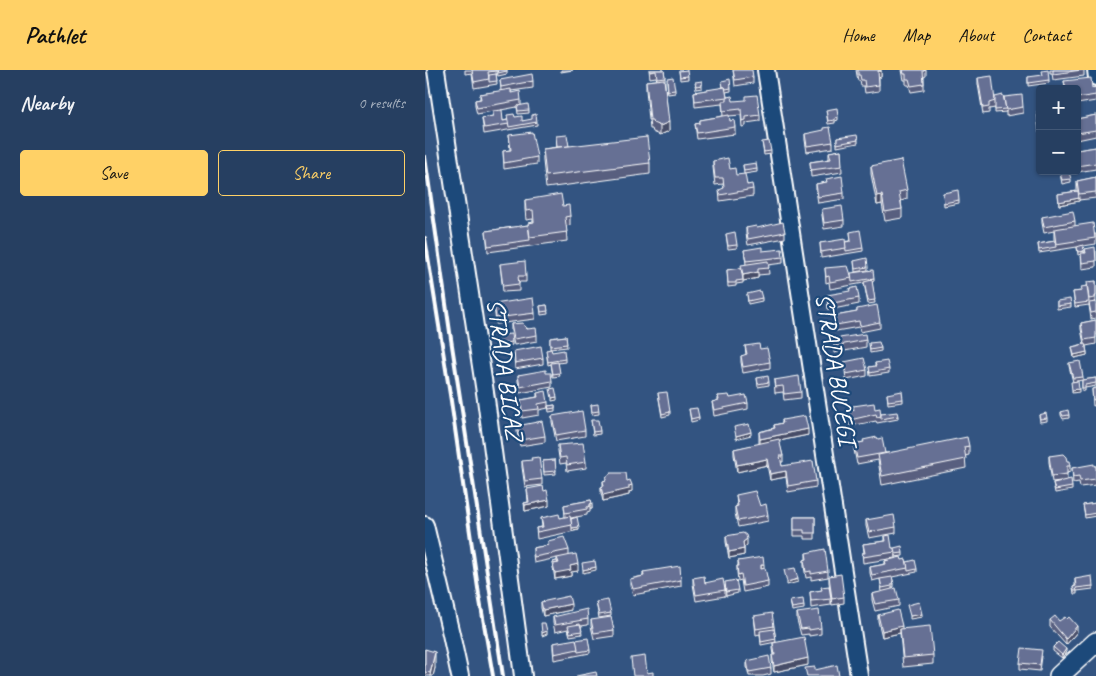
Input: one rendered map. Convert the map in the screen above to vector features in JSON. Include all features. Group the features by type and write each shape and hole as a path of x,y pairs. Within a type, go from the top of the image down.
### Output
{"main road":[{"path":"1059,676 1096,642"}],"street":[{"name":"STRADA BICAZ","path":"436,70 486,399 523,676"},
{"name":"STRADA BUCEGI","path":"766,70 859,676"},
{"path":"1095,70 1096,78"},
{"path":"425,525 460,676"}],"building":[{"path":"472,70 496,71 488,72 489,79 474,82"},
{"path":"497,70 507,70 507,71 498,73"},
{"path":"650,70 664,70 665,77 657,78 656,71 650,72"},
{"path":"687,70 688,76 680,77 679,71"},
{"path":"733,70 752,70 753,77 735,80"},
{"path":"858,70 881,70 878,71 879,85 865,87 864,80 861,80 860,75 858,75"},
{"path":"903,70 926,70 923,71 924,84 911,86"},
{"path":"1048,70 1049,80 1028,83 1028,77 1043,75 1042,71"},
{"path":"1053,70 1082,70 1053,74"},
{"path":"496,74 497,81 489,82 489,75"},
{"path":"532,74 533,81 501,87 500,80"},
{"path":"992,76 995,101 989,103 989,107 983,108 978,78"},
{"path":"673,77 675,90 668,91 667,78"},
{"path":"1091,78 1092,88 1096,87 1096,95 1081,97 1081,85 1065,85 1064,81"},
{"path":"664,79 669,122 660,126 650,120 646,81"},
{"path":"730,79 731,88 726,89 723,87 722,81"},
{"path":"702,81 702,85 696,86 695,82"},
{"path":"725,87 727,97 695,101 694,92"},
{"path":"511,89 511,93 520,91 521,100 477,108 475,100 481,99 480,94"},
{"path":"757,95 760,115 746,117 746,120 742,121 741,109 723,111 722,101 727,101 727,97 732,96 733,101 746,100 746,96"},
{"path":"1003,95 1006,109 995,110 995,97"},
{"path":"1022,95 1023,107 1006,110 1004,97"},
{"path":"528,104 529,110 518,111 517,106"},
{"path":"837,108 838,117 835,120 828,121 826,110"},
{"path":"502,110 503,121 508,120 509,124 484,128 482,118 493,116 493,111"},
{"path":"514,114 515,117 522,116 522,121 532,119 532,115 536,114 537,122 509,127 507,115"},
{"path":"729,115 730,121 734,120 735,127 697,133 695,124 700,123 700,120"},
{"path":"1096,115 1096,130 1081,132 1081,118"},
{"path":"830,127 833,142 807,146 805,134"},
{"path":"532,132 537,157 504,163 503,151 511,150 509,135"},
{"path":"567,135 569,146 557,147 556,136"},
{"path":"857,135 858,140 837,144 837,138"},
{"path":"647,137 650,163 546,176 543,149"},
{"path":"769,141 771,151 764,152 762,142"},
{"path":"1096,147 1096,163 1081,165 1081,149"},
{"path":"841,150 842,166 811,170 810,162 831,159 829,152"},
{"path":"728,158 730,169 735,168 736,175 745,174 747,185 752,184 753,189 720,195 719,190 724,188 723,178 715,178 713,161"},
{"path":"901,160 907,190 899,192 902,209 885,212 882,195 877,196 871,166"},
{"path":"756,163 757,169 744,171 743,165"},
{"path":"1061,175 1070,175 1071,179 1062,180"},
{"path":"842,176 844,193 818,197 816,184 827,182 826,179"},
{"path":"1096,177 1096,192 1079,194 1077,181"},
{"path":"958,190 959,200 944,203 943,193"},
{"path":"1078,191 1079,198 1059,202 1058,194"},
{"path":"561,194 563,206 569,205 570,216 565,217 567,232 530,237 528,223 534,222 533,210 526,211 525,200"},
{"path":"842,206 844,220 824,223 822,209"},
{"path":"1073,211 1075,221 1044,227 1042,217"},
{"path":"783,222 785,232 748,239 746,228 756,226 757,228"},
{"path":"1093,223 1095,238 1056,244 1054,229"},
{"path":"528,225 530,240 488,246 486,231"},
{"path":"860,230 863,248 846,251 845,242 851,241 850,232"},
{"path":"735,232 737,245 728,246 726,234"},
{"path":"845,239 846,248 821,252 820,243"},
{"path":"1055,241 1056,247 1039,250 1038,244"},
{"path":"1083,245 1084,251 1078,252 1077,247"},
{"path":"762,247 762,251 782,249 783,257 746,261 744,250"},
{"path":"1095,247 1096,261 1082,263 1081,253 1086,253 1085,249"},
{"path":"867,258 868,267 855,269 854,261"},
{"path":"525,261 526,276 518,276 519,284 503,286 500,264"},
{"path":"768,261 769,268 758,269 758,272 743,275 741,265"},
{"path":"848,266 852,278 830,282 829,276 826,277 825,268"},
{"path":"741,268 743,280 736,281 736,283 728,283 727,270"},
{"path":"873,270 874,278 852,282 851,273"},
{"path":"872,280 875,300 868,301 864,282"},
{"path":"1096,281 1096,296 1089,299 1087,282"},
{"path":"1087,286 1089,302 1075,304 1073,292 1082,291 1081,287"},
{"path":"857,287 859,298 828,304 827,295 850,291 849,289"},
{"path":"760,291 762,298 748,301 747,294"},
{"path":"533,298 535,313 496,318 494,304"},
{"path":"1070,299 1071,304 1057,306 1057,301"},
{"path":"1096,302 1096,312 1091,313 1089,303"},
{"path":"547,305 548,311 541,312 540,306"},
{"path":"877,305 880,322 860,326 859,321 836,325 835,316 857,312 857,309"},
{"path":"1096,320 1096,338 1084,340 1081,323"},
{"path":"523,323 527,329 536,328 537,335 514,339 511,324"},
{"path":"511,334 512,342 500,344 499,335"},
{"path":"865,334 866,340 834,346 833,339"},
{"path":"566,336 567,344 550,346 550,338"},
{"path":"879,342 881,348 870,350 869,343"},
{"path":"759,344 760,349 767,348 770,362 743,367 741,356 747,354 745,346"},
{"path":"1085,344 1087,352 1074,355 1072,347"},
{"path":"541,346 543,358 515,363 514,351"},
{"path":"551,349 552,352 564,350 565,359 548,362 546,350"},
{"path":"864,358 867,370 846,374 844,362"},
{"path":"887,361 889,369 870,373 869,367 876,366 875,363"},
{"path":"1080,361 1083,377 1073,378 1069,363"},
{"path":"558,362 560,373 553,374 551,363"},
{"path":"546,370 546,373 551,373 552,381 520,387 518,375"},
{"path":"768,376 769,382 758,384 757,378"},
{"path":"799,376 801,392 784,394 783,386 775,387 774,380"},
{"path":"1096,378 1096,383 1085,385 1085,388 1082,388 1082,380"},
{"path":"1078,381 1079,389 1072,390 1071,382"},
{"path":"555,388 557,397 552,398 550,389"},
{"path":"1096,388 1096,399 1093,400 1092,389"},
{"path":"546,391 548,402 538,404 539,409 522,411 521,400 538,397 537,393"},
{"path":"902,391 903,399 888,401 887,394"},
{"path":"667,392 670,412 662,414 658,393"},
{"path":"729,395 730,398 746,395 748,403 714,410 712,402 719,400 718,396"},
{"path":"874,403 875,409 880,408 881,416 877,417 876,414 850,420 849,411 854,410 853,406"},
{"path":"598,404 599,411 592,412 591,405"},
{"path":"555,405 555,408 549,409 548,406"},
{"path":"697,408 699,417 691,419 689,409"},
{"path":"1068,410 1069,415 1063,416 1061,412"},
{"path":"582,411 585,430 556,435 552,416"},
{"path":"897,412 898,416 881,419 881,414"},
{"path":"1046,413 1047,418 1040,419 1039,415"},
{"path":"805,416 808,429 760,439 759,432 775,428 774,425 783,423 782,420"},
{"path":"591,420 598,420 600,431 593,432"},
{"path":"542,421 545,436 520,440 517,426"},
{"path":"749,424 751,432 736,436 734,427"},
{"path":"877,437 878,439 882,438 885,453 857,458 854,444"},
{"path":"967,437 969,446 964,447 966,459 882,476 878,455"},
{"path":"779,439 783,456 780,456 782,466 813,461 816,481 788,486 786,471 770,474 767,459 737,465 734,449"},
{"path":"583,443 586,462 567,465 566,457 560,458 558,445"},
{"path":"1063,454 1067,461 1069,461 1070,466 1067,466 1067,474 1052,476 1049,456"},
{"path":"539,457 542,479 525,481 522,461"},
{"path":"555,460 556,471 544,472 543,461"},
{"path":"1094,464 1096,466 1096,479 1080,481 1079,476 1073,477 1072,468"},
{"path":"611,473 626,473 627,481 630,480 632,485 629,486 629,489 603,495 601,487 604,486 603,481"},
{"path":"1071,479 1072,487 1055,490 1053,483"},
{"path":"543,486 544,491 547,490 549,500 525,505 524,503 529,502 527,489"},
{"path":"755,491 760,506 766,504 768,515 738,521 735,507 738,506 736,495"},
{"path":"591,500 592,503 587,509 565,513 564,505"},
{"path":"1096,503 1096,513 1085,515 1083,505"},
{"path":"559,514 560,518 570,516 572,525 537,532 536,528 543,527 541,518"},
{"path":"894,515 896,527 869,532 866,520"},
{"path":"577,517 579,527 572,528 571,519"},
{"path":"794,517 815,517 815,533 804,533 804,530 794,530"},
{"path":"743,533 747,539 743,542 744,549 729,552 726,536"},
{"path":"890,535 892,548 894,548 895,552 863,557 862,553 865,553 863,544 886,541 885,536"},
{"path":"564,537 569,550 534,557 533,548 549,545 548,541"},
{"path":"902,546 903,553 895,554 894,548"},
{"path":"825,549 828,571 811,574 811,571 806,572 804,560 807,559 806,553"},
{"path":"576,554 578,564 570,566 571,570 555,573 553,564 559,563 557,558"},
{"path":"763,557 764,565 761,565 761,569 765,568 768,581 743,586 741,574 738,575 738,561"},
{"path":"901,557 902,560 906,559 908,568 872,575 870,567 886,564 885,561"},
{"path":"915,560 917,569 908,571 907,562"},
{"path":"595,561 596,567 583,570 582,563"},
{"path":"680,566 681,580 633,589 630,579 644,576 643,572"},
{"path":"795,568 798,579 787,582 784,570"},
{"path":"841,574 844,597 832,599 829,576"},
{"path":"704,576 705,583 723,579 725,590 696,595 693,578"},
{"path":"1092,576 1093,586 1076,588 1077,591 1074,591 1073,587 1076,586 1075,579"},
{"path":"892,577 894,584 882,588 880,579"},
{"path":"736,580 738,590 726,592 725,582"},
{"path":"829,586 831,599 811,601 810,592 822,590 821,587"},
{"path":"896,588 899,600 875,604 872,594"},
{"path":"569,596 571,604 543,610 541,602"},
{"path":"803,599 804,606 792,608 790,601"},
{"path":"608,600 611,613 599,615 596,602"},
{"path":"919,602 922,614 910,616 907,605"},
{"path":"587,609 588,619 555,625 553,617"},
{"path":"819,610 821,628 801,629 797,613"},
{"path":"898,610 902,626 882,631 878,615"},
{"path":"772,613 774,626 756,629 754,616"},
{"path":"1055,616 1059,621 1069,617 1077,626 1066,639 1050,620"},
{"path":"611,617 614,630 594,633 591,620"},
{"path":"541,623 545,623 547,631 542,633"},
{"path":"580,624 582,631 570,633 568,626"},
{"path":"930,626 933,655 903,658 900,629"},
{"path":"774,629 776,639 761,642 760,631"},
{"path":"804,637 808,658 774,666 772,655 775,655 773,643"},
{"path":"588,638 590,650 578,652 576,640"},
{"path":"576,639 578,649 554,654 553,643"},
{"path":"1058,642 1066,649 1062,655 1053,647"},
{"path":"1022,648 1042,650 1040,665 1020,663"},
{"path":"425,649 435,652 430,673 425,672"},
{"path":"645,656 647,673 653,672 653,676 633,676 631,658"},
{"path":"769,656 771,668 749,672 747,661"},
{"path":"837,665 839,676 807,676 805,668 815,667 815,670"},
{"path":"596,672 597,676 576,676"}],"railway":[{"path":"425,157 503,676"},
{"path":"425,238 493,676"}]}
